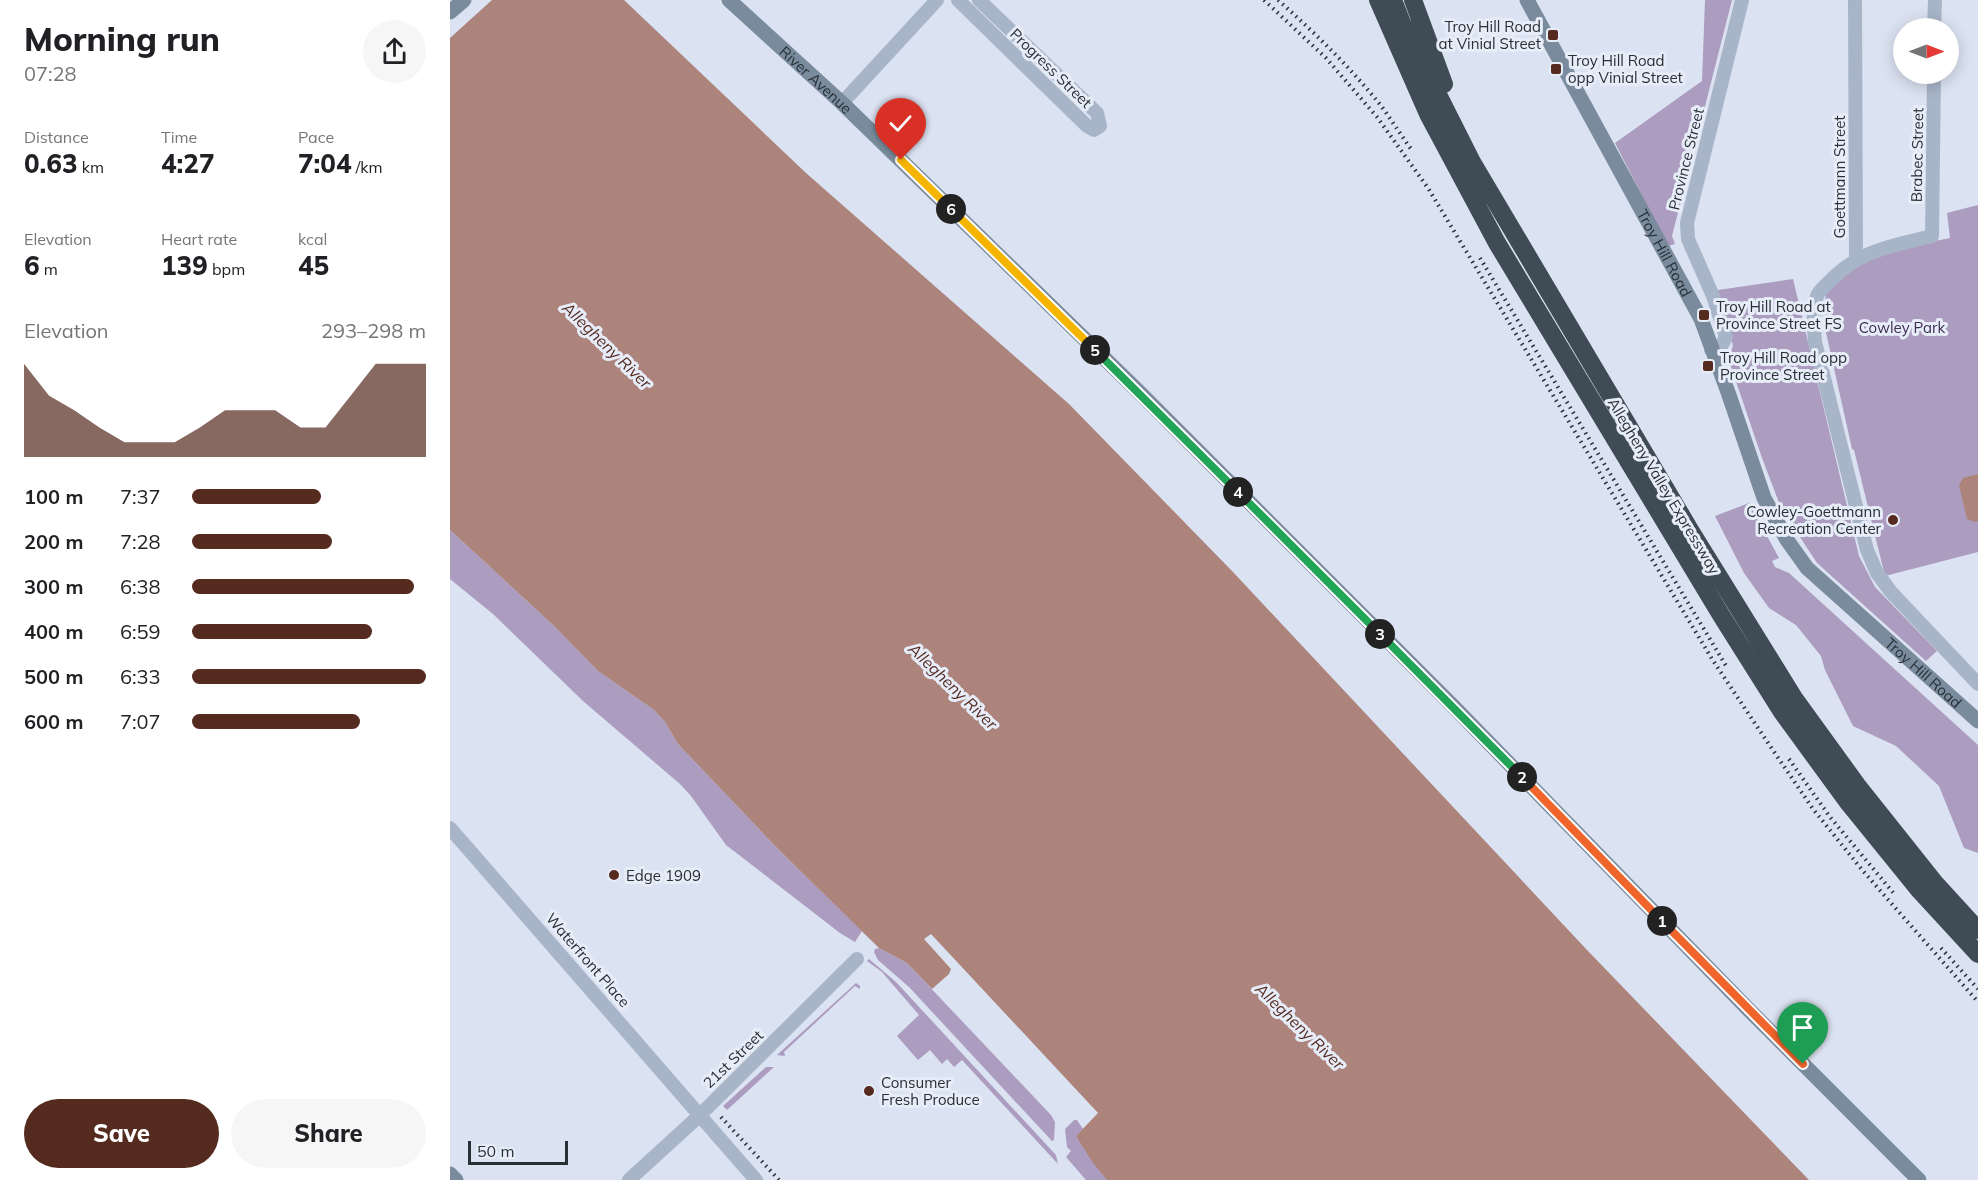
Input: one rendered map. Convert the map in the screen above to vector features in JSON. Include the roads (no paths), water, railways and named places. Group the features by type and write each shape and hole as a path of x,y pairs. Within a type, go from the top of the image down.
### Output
{"highway":[{"path":"1371,0 1398,46"},
{"name":"Allegheny Valley Expressway","path":"1378,0 1428,114 1497,243 1721,615 1776,702 1847,801 1920,891 1978,954"},
{"name":"Allegheny Valley Expressway","path":"1393,0 1402,23 1472,162 1690,530 1794,698 1864,794 1935,883 1978,930"},
{"path":"1413,0 1472,162"}],"street":[{"path":"450,12 464,0"},
{"name":"River Avenue","path":"729,0 842,103 1138,391 1453,706 1749,1010 1919,1180"},
{"path":"842,103 937,0"},
{"name":"Progress Street","path":"958,0 1087,126 1094,130 1100,126 1097,113 979,0"},
{"name":"Troy Hill Road","path":"1527,0 1701,319 1764,498 1787,540 1807,568 1978,721"},
{"name":"Province Street","path":"1711,350 1721,346 1726,337 1713,296 1688,239 1687,223 1742,0"},
{"name":"Goettmann Street","path":"1855,0 1856,259 1836,274 1818,294 1814,317 1815,342 1868,550 1877,573 1891,592 1978,684"},
{"path":"1934,18 1935,0"},
{"name":"Brabec Street","path":"1856,259 1877,249 1932,236 1934,84"},
{"name":"Waterfront Place","path":"450,828 756,1180"},
{"name":"21st Street","path":"629,1180 699,1116 857,959"},
{"path":"450,1174 456,1180"}],"water":[{"name":"Allegheny River","path":"450,0 624,0 806,173 1069,404 1233,572 1587,950 1809,1180 1107,1180 1076,1136 1098,1113 931,934 924,939 951,969 949,974 932,989 907,963 879,948 779,850 678,744 665,722 654,710 598,671 552,624 450,530"},
{"path":"1978,474 1978,521 1974,522 1967,519 1959,485 1963,478"}],"railway":[{"path":"1264,0 1326,58 1377,117 1428,188 1712,659 1764,737 1813,809 1863,871 1978,1002"},
{"path":"1278,0 1358,78 1382,107 1411,149"},
{"path":"1480,258 1728,669"},
{"path":"1789,759 1830,817 1896,896"},
{"path":"1941,948 1978,989"},
{"path":"721,1117 779,1180"}],"place":[{"name":"Troy Hill Road at Vinial Street","path":"1553,35"},
{"name":"Troy Hill Road opp Vinial Street","path":"1556,69"},
{"name":"Troy Hill Road at Province Street FS","path":"1704,315"},
{"name":"Troy Hill Road opp Province Street","path":"1708,366"},
{"name":"Cowley-Goettmann Recreation Center","path":"1893,520"},
{"name":"Edge 1909","path":"614,875"},
{"name":"Consumer Fresh Produce","path":"869,1091"}],"park label":[{"name":"Cowley Park","path":"1902,327"}]}
